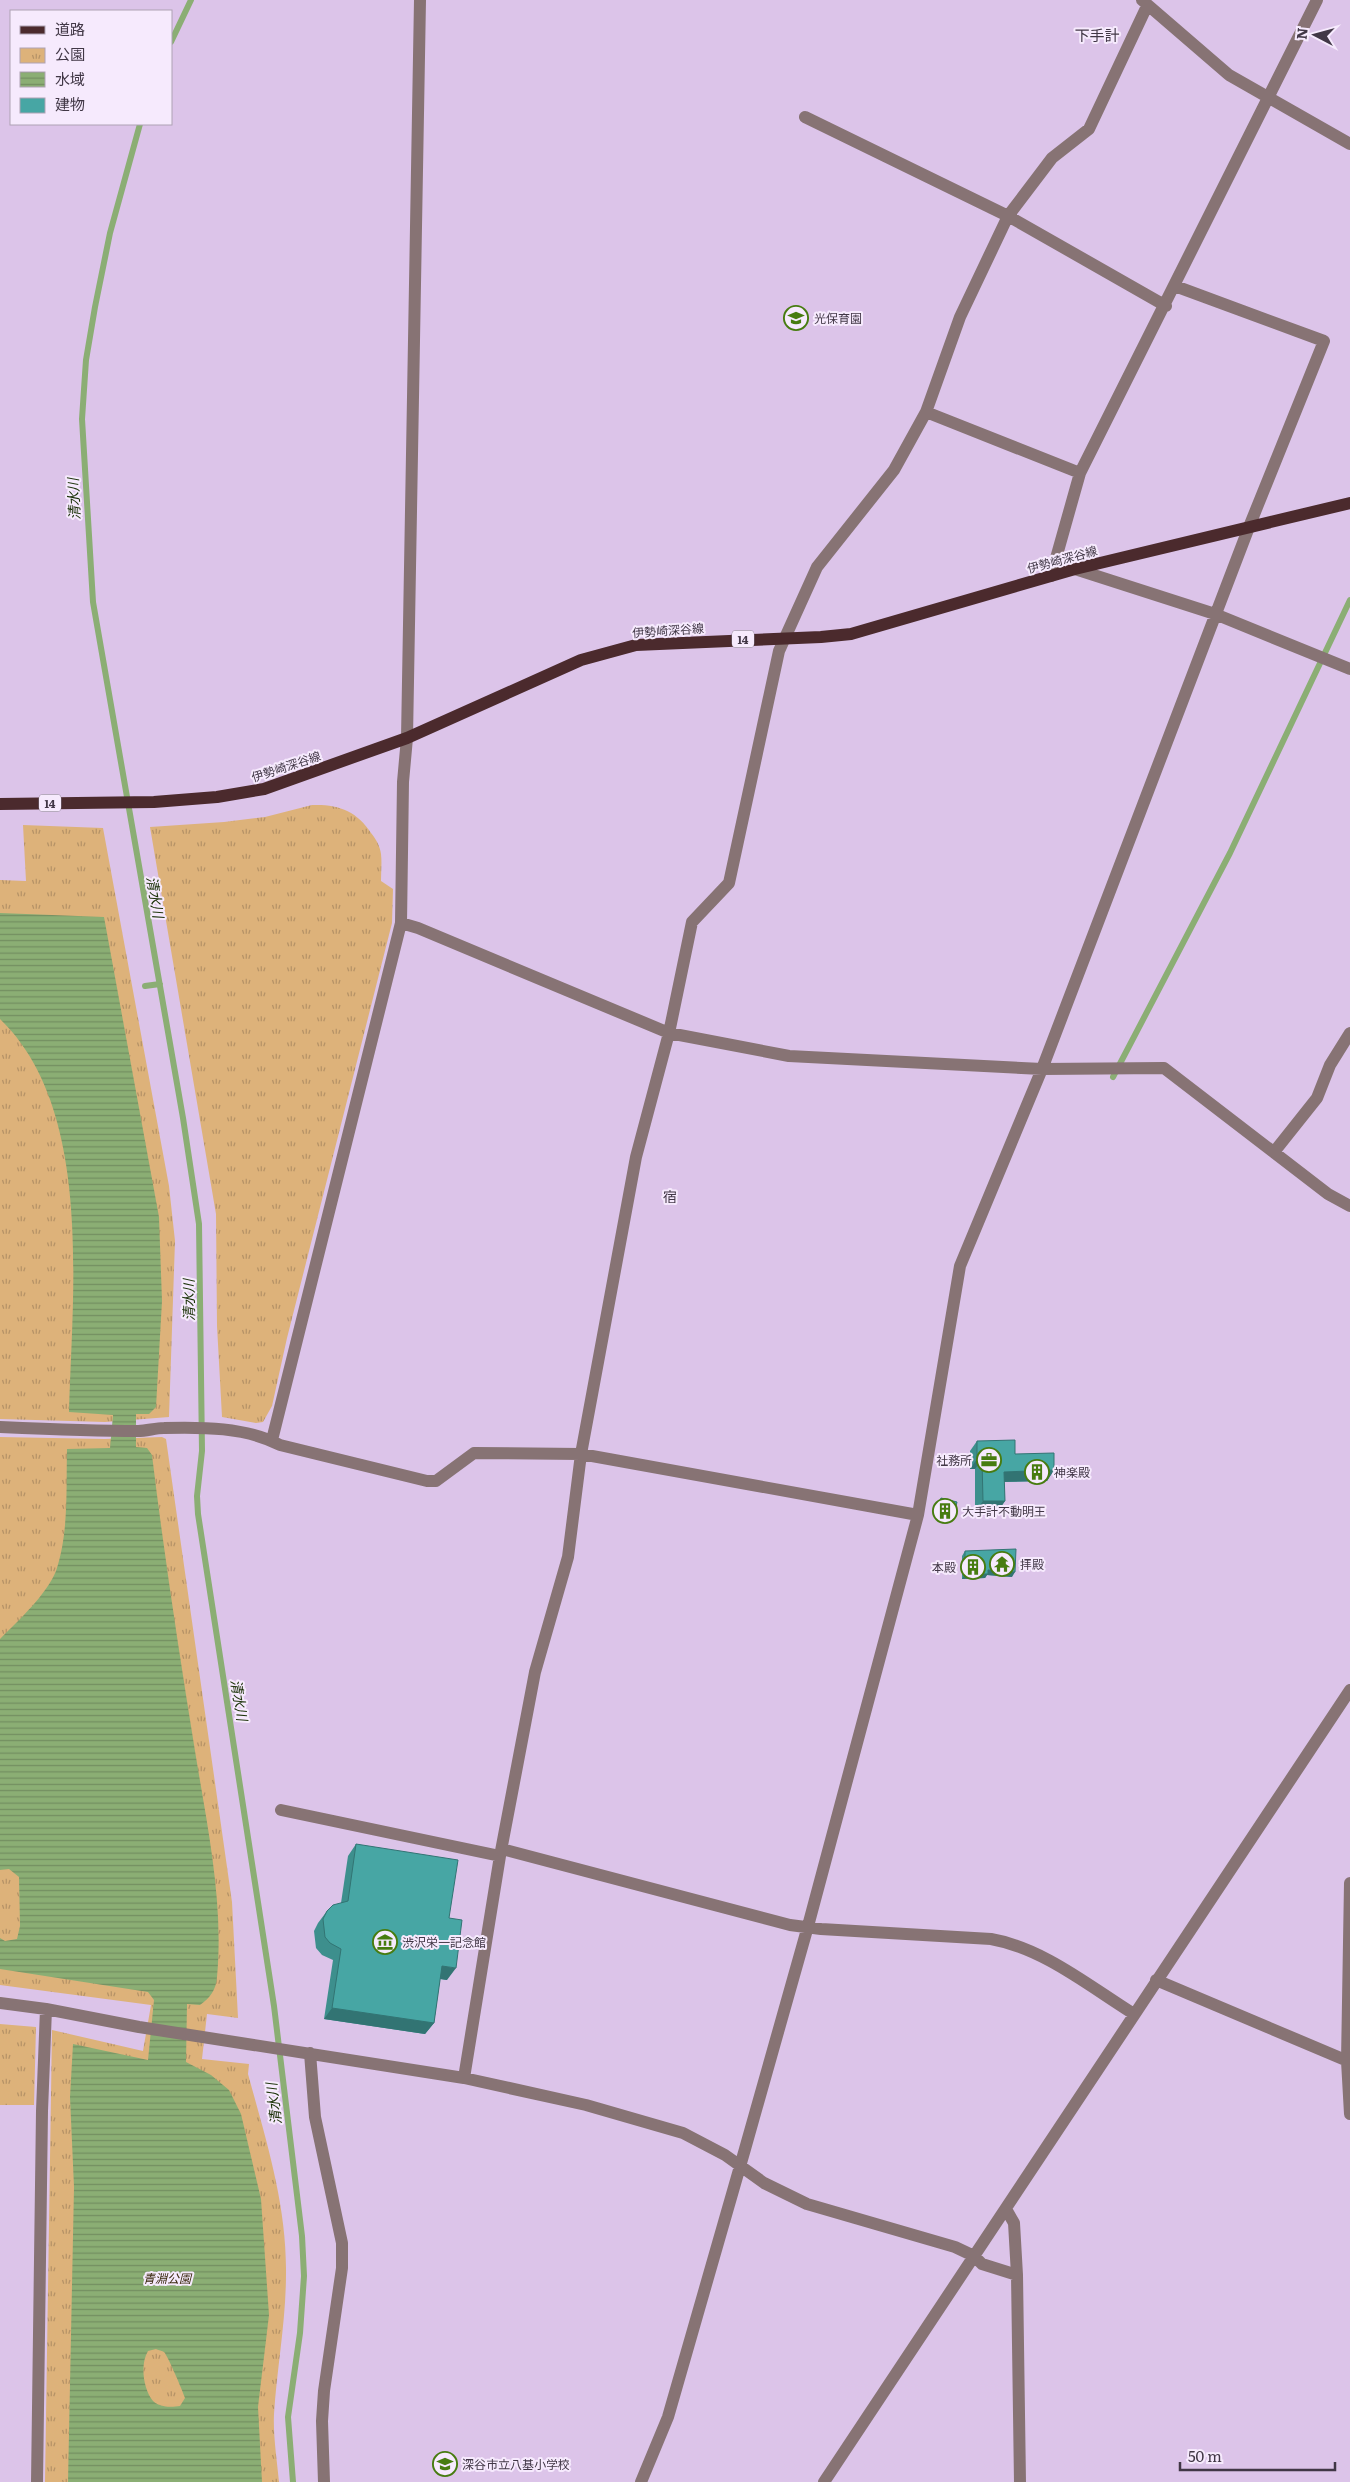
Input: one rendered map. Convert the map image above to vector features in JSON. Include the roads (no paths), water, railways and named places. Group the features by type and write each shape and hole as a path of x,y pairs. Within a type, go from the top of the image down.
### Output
{"main road":[{"name":"伊勢崎深谷線","path":"0,804 148,802 217,797 264,789 407,738 581,660 608,651 636,645 674,642 851,634 1075,569 1350,503"}],"street":[{"path":"272,1440 401,923 403,782 407,738 420,0"},
{"path":"1051,576 1080,473 1166,306 1317,0"},
{"path":"464,2078 501,1852 535,1672 568,1557 581,1454 636,1157 669,1033 692,922 729,882 779,651 784,638 817,567 894,470 926,412 960,317 1008,216 1052,158 1089,129 1145,3 1229,75 1350,144"},
{"path":"806,117 1008,216 1166,306"},
{"path":"640,2482 668,2417 808,1926 918,1515 960,1266 1042,1069 1215,614 1324,340 1175,286"},
{"path":"926,412 1080,473"},
{"path":"1075,569 1215,614 1350,670"},
{"path":"401,923 669,1033 789,1056 1042,1069 1164,1068 1328,1194 1350,1206"},
{"path":"1274,1152 1317,1098 1330,1065 1350,1033"},
{"path":"0,1427 106,1431 223,1428 272,1440 280,1445 427,1481 436,1481 474,1453 581,1454 918,1515"},
{"path":"824,2482 1350,1690"},
{"path":"281,1810 501,1852 790,1924 822,1929 991,1939 1013,1943 1035,1953 1134,2014"},
{"path":"1350,1883 1348,2062 1350,2114"},
{"path":"1156,1980 1348,2062"},
{"path":"0,2003 46,2009 139,2027 296,2050 464,2078 520,2089 653,2124 708,2145 764,2183 807,2204 955,2247 974,2256 982,2264 1017,2275"},
{"path":"37,2482 42,2111 46,2009"},
{"path":"310,2053 315,2116 337,2218 342,2260 324,2390 322,2422 324,2482"},
{"path":"1006,2209 1014,2223 1017,2275 1020,2482"}],"water":[{"name":"青淵公園","path":"0,913 104,917 159,1217 162,1301 156,1407 149,1414 136,1414 136,1447 147,1448 152,1455 172,1603 209,1835 216,1892 219,1949 216,1982 212,1993 204,2002 200,2005 187,2004 186,2062 211,2075 229,2090 241,2114 261,2199 269,2315 258,2407 262,2482 68,2482 74,2187 70,2097 73,2044 148,2060 154,2000 148,1992 0,1969 0,1938 5,1941 17,1939 20,1926 19,1877 9,1869 0,1870 0,1639 39,1598 56,1571 65,1526 67,1449 110,1448 113,1415 69,1412 73,1259 71,1205 64,1152 51,1102 30,1057 0,1019","holes":["156,2349 166,2355 172,2367 185,2398 180,2406 159,2405 153,2401 147,2390 143,2369 144,2363 148,2351"]}],"waterway":[{"name":"清水川","path":"172,40 191,0"},
{"name":"清水川","path":"140,125 110,233 86,360 82,419 93,602 183,1118 199,1224 202,1451 197,1496 198,1514 274,2006 302,2236 304,2276 300,2333 288,2417 293,2482"},
{"path":"1113,1077 1230,853 1350,600"},
{"path":"145,986 160,984"}],"place":[{"name":"光保育園","path":"796,318"},
{"name":"社務所","path":"989,1460"},
{"name":"神楽殿","path":"1037,1472"},
{"name":"大手計不動明王","path":"945,1511"},
{"name":"拝殿","path":"1002,1564"},
{"name":"本殿","path":"973,1567"},
{"name":"渋沢栄一記念館","path":"385,1942"},
{"name":"深谷市立八基小学校","path":"445,2464"}],"district":[{"name":"下手計","path":"1097,34"},
{"name":"宿","path":"670,1196"}]}
